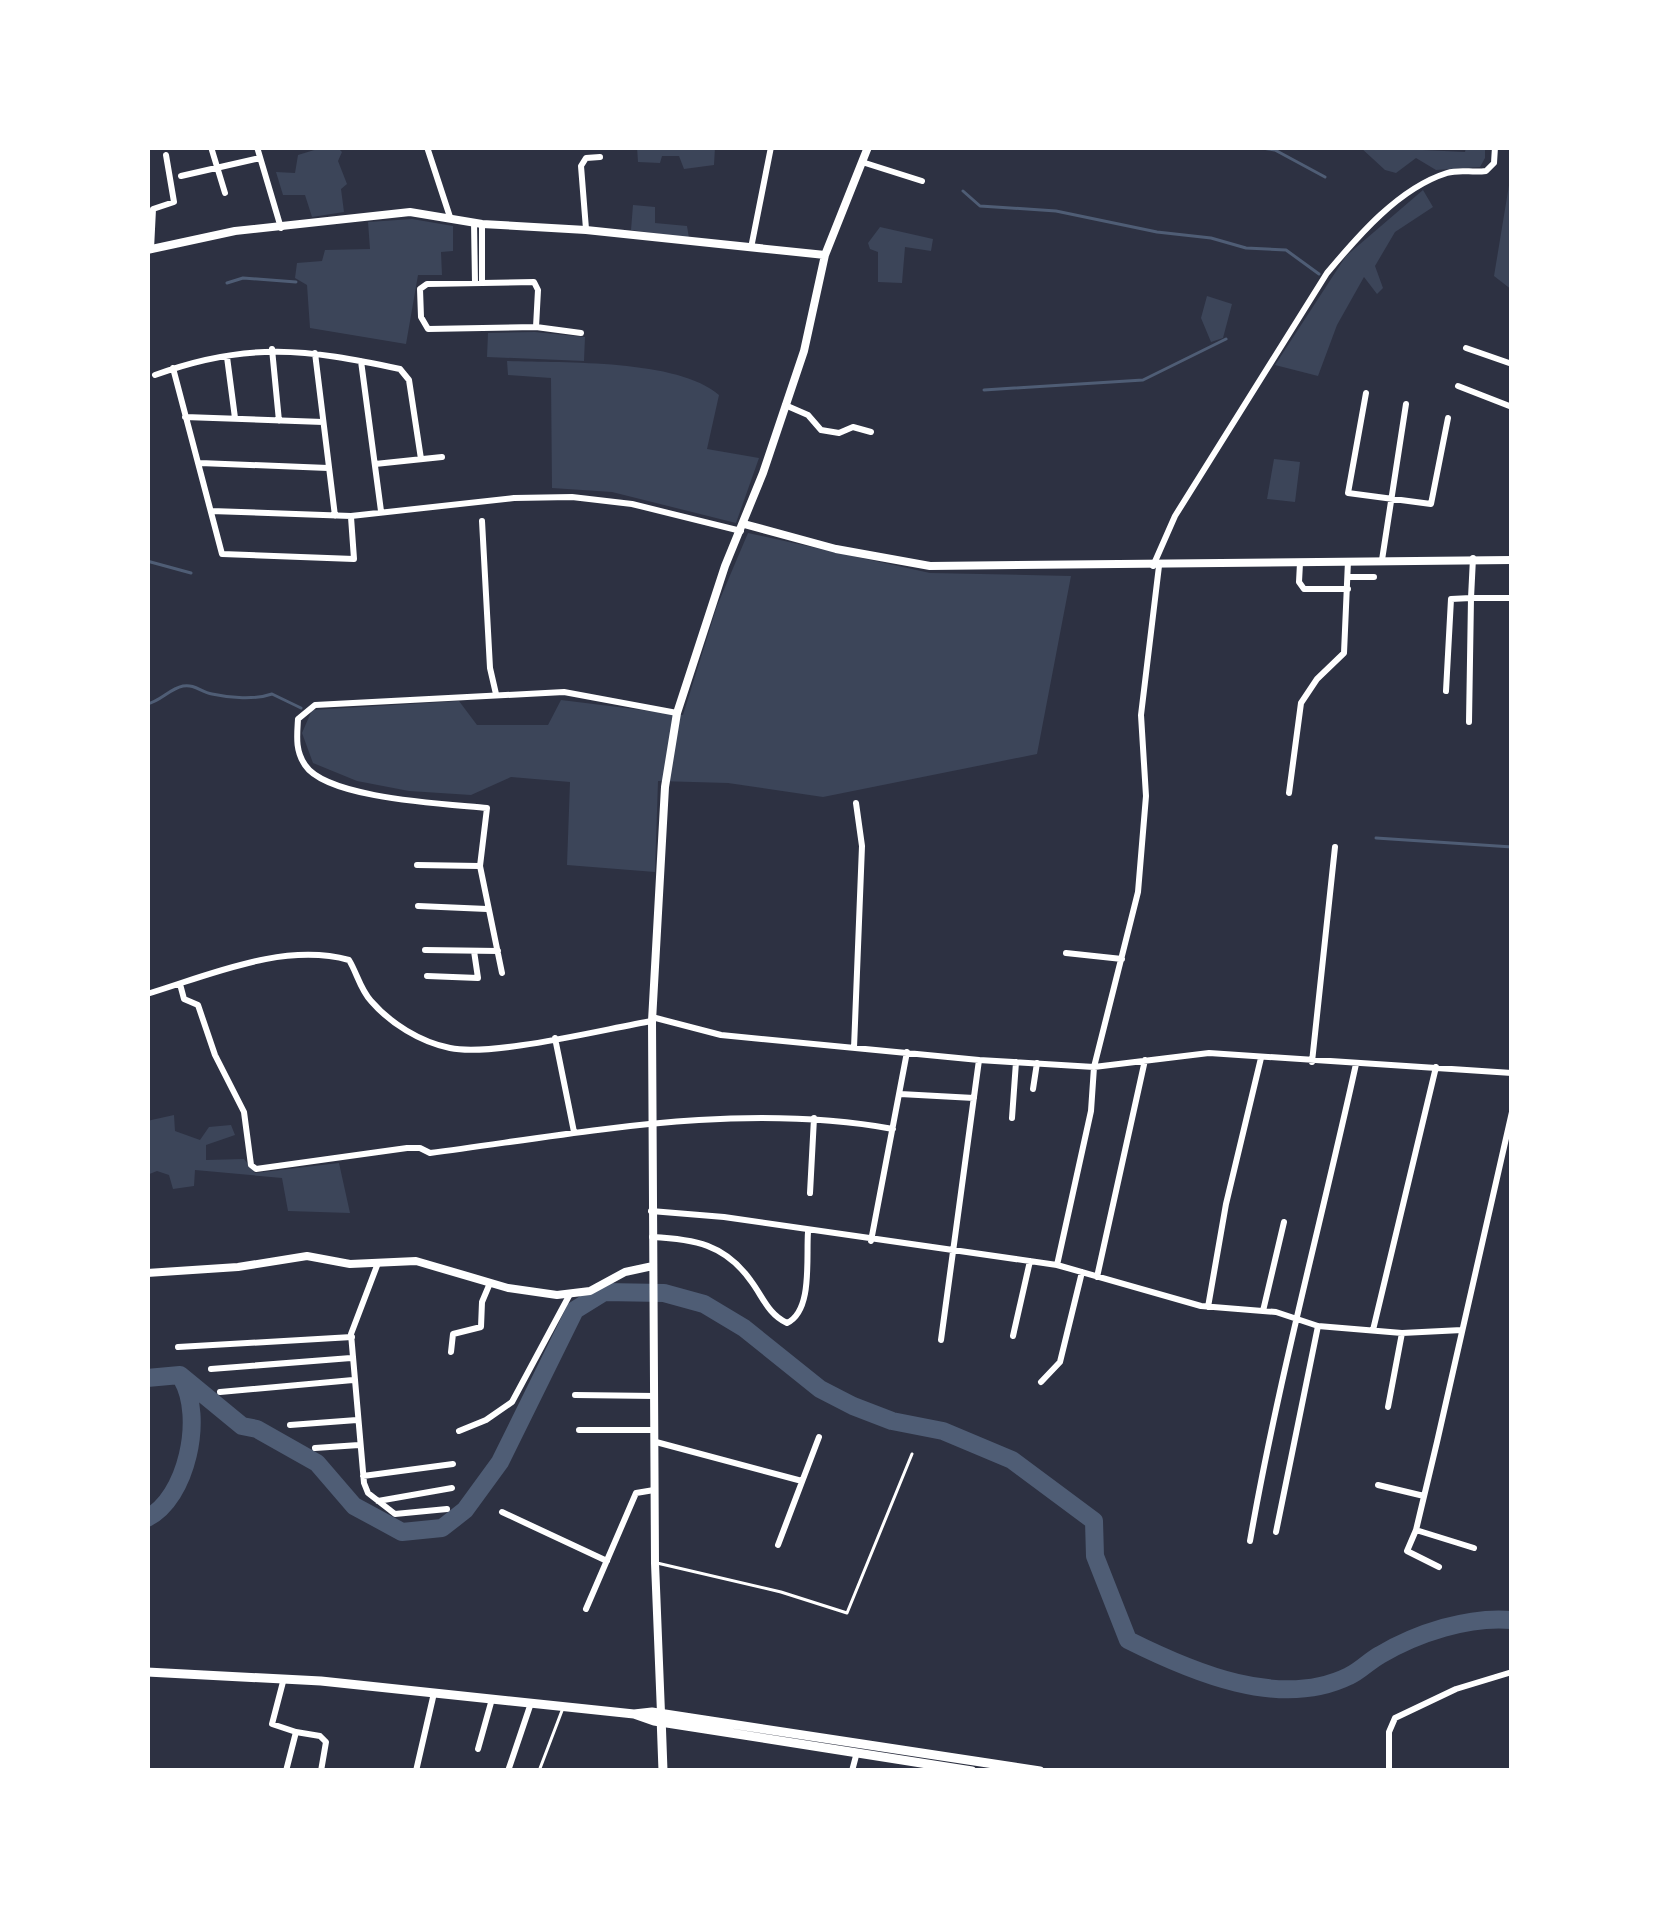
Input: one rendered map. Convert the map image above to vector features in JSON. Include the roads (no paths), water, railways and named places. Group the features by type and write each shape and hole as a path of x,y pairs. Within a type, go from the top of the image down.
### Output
{"main road":[{"path":"147,1672 284,1678 564,1706 1040,1771"},
{"path":"661,1718 964,1770"},
{"path":"661,1718 663,1771"}],"street":[{"path":"211,147 225,193"},
{"path":"257,147 281,228"},
{"path":"428,147 450,217"},
{"path":"751,248 770,147"},
{"path":"661,1718 651,1211 652,1019 665,788 677,713 804,351 825,255 868,147"},
{"path":"1058,1265 1091,1111 1094,1066 1138,892 1146,796 1141,715 1156,566 1175,516 1327,273 1422,183 1452,171 1486,171 1494,163 1495,147"},
{"path":"166,155 174,202 153,209 149,250 236,231 410,212 478,223 825,255"},
{"path":"586,230 581,166 586,158 600,157"},
{"path":"181,176 261,158"},
{"path":"862,162 922,182"},
{"path":"478,223 478,283"},
{"path":"536,327 538,290 534,282 423,284 424,327 536,327 581,333"},
{"path":"1466,348 1512,364"},
{"path":"272,349 279,421"},
{"path":"155,374 272,349 315,352 406,373 421,459"},
{"path":"315,352 335,516"},
{"path":"227,356 235,420"},
{"path":"361,361 381,511"},
{"path":"173,368 222,554 354,559 351,516"},
{"path":"1457,386 1512,407"},
{"path":"1366,393 1348,494 1431,504 1448,418"},
{"path":"1382,560 1406,404"},
{"path":"784,405 808,416 821,430 872,432"},
{"path":"185,417 322,422"},
{"path":"375,464 442,457"},
{"path":"199,463 328,468"},
{"path":"211,512 351,516 514,498 606,499 930,566 1512,560"},
{"path":"482,520 490,668 496,694"},
{"path":"1469,722 1473,558"},
{"path":"1289,793 1301,703 1345,649 1348,561"},
{"path":"1300,562 1302,588 1348,589"},
{"path":"1348,577 1374,577"},
{"path":"1447,691 1450,599 1512,598"},
{"path":"502,973 481,866 488,808 388,798 346,788 307,770 296,745 298,719 315,705 564,692 677,713"},
{"path":"854,1048 862,846 856,803"},
{"path":"1312,1061 1335,847"},
{"path":"417,865 481,866"},
{"path":"418,906 488,909"},
{"path":"425,950 498,951"},
{"path":"427,976 478,977 474,951"},
{"path":"1066,953 1123,959"},
{"path":"147,994 280,957 336,957 352,962 364,992 394,1023 447,1048 481,1049 652,1019 721,1035 1037,1064 1094,1066 1209,1053 1512,1073"},
{"path":"180,984 184,999 198,1005 215,1055 244,1112 251,1165 256,1169 407,1148 433,1153 574,1132 714,1119 814,1118 893,1129"},
{"path":"555,1038 574,1132"},
{"path":"871,1240 907,1052"},
{"path":"1208,1307 1226,1204 1261,1058"},
{"path":"941,1340 980,1060"},
{"path":"1097,1276 1145,1060"},
{"path":"1012,1118 1016,1062"},
{"path":"1033,1089 1037,1064"},
{"path":"1250,1541 1276,1399 1356,1064"},
{"path":"1373,1330 1436,1067"},
{"path":"900,1094 975,1098"},
{"path":"1439,1567 1407,1553 1512,1112"},
{"path":"811,1192 814,1118"},
{"path":"651,1211 724,1216 808,1232 1058,1265 1208,1307 1262,1311 1318,1326 1402,1333 1462,1330"},
{"path":"1262,1311 1283,1222"},
{"path":"652,1237 698,1241 718,1249 751,1281 764,1304 787,1323 802,1309 808,1232"},
{"path":"147,1273 238,1267 307,1256 350,1264 416,1261 540,1294 570,1294 590,1291 632,1269 653,1266"},
{"path":"1013,1336 1030,1261"},
{"path":"379,1263 352,1337 363,1476 368,1493 395,1514 447,1509"},
{"path":"1041,1382 1060,1362 1082,1272"},
{"path":"452,1352 453,1334 481,1327 482,1302 490,1283"},
{"path":"459,1430 486,1420 512,1402 570,1294"},
{"path":"1276,1532 1318,1326"},
{"path":"1388,1407 1402,1333"},
{"path":"178,1346 352,1337"},
{"path":"211,1369 352,1358"},
{"path":"220,1392 354,1380"},
{"path":"574,1395 656,1396"},
{"path":"290,1425 357,1420"},
{"path":"579,1430 656,1430"},
{"path":"778,1545 819,1437"},
{"path":"656,1442 802,1481"},
{"path":"315,1448 360,1445"},
{"path":"363,1476 453,1464"},
{"path":"1378,1486 1424,1496"},
{"path":"378,1501 452,1488"},
{"path":"586,1610 636,1492 656,1490"},
{"path":"502,1512 607,1561"},
{"path":"1416,1530 1474,1548"},
{"path":"1388,1771 1389,1732 1395,1718 1456,1689 1512,1672"},
{"path":"284,1678 272,1724 320,1736 326,1742 321,1771"},
{"path":"416,1771 434,1693"},
{"path":"478,1749 492,1699"},
{"path":"508,1771 531,1703"},
{"path":"286,1771 296,1732"},
{"path":"852,1771 857,1752"}],"lane":[{"path":"655,1563 781,1592 847,1613 912,1454"},
{"path":"538,1771 564,1706"}],"waterway":[{"path":"1255,147 1275,150 1325,177"},
{"path":"963,191 980,206 1056,211 1246,248 1286,250 1319,274"},
{"path":"227,283 243,278 296,282"},
{"path":"984,390 1143,380 1226,339"},
{"path":"147,561 191,573"},
{"path":"147,704 187,686 234,697 272,694 301,708"},
{"path":"1376,838 1512,847"},
{"path":"147,1378 180,1375 242,1426 257,1429 317,1463 354,1506 402,1532 442,1528 465,1510 500,1462 575,1310 604,1292 664,1293 704,1304 744,1328 820,1389 853,1406 892,1421 943,1431 1012,1460 1094,1521 1095,1556 1128,1640 1180,1664 1266,1688 1322,1686 1427,1633 1478,1621 1512,1620"},
{"path":"147,1518 172,1493 188,1455 191,1414 182,1379"}]}
